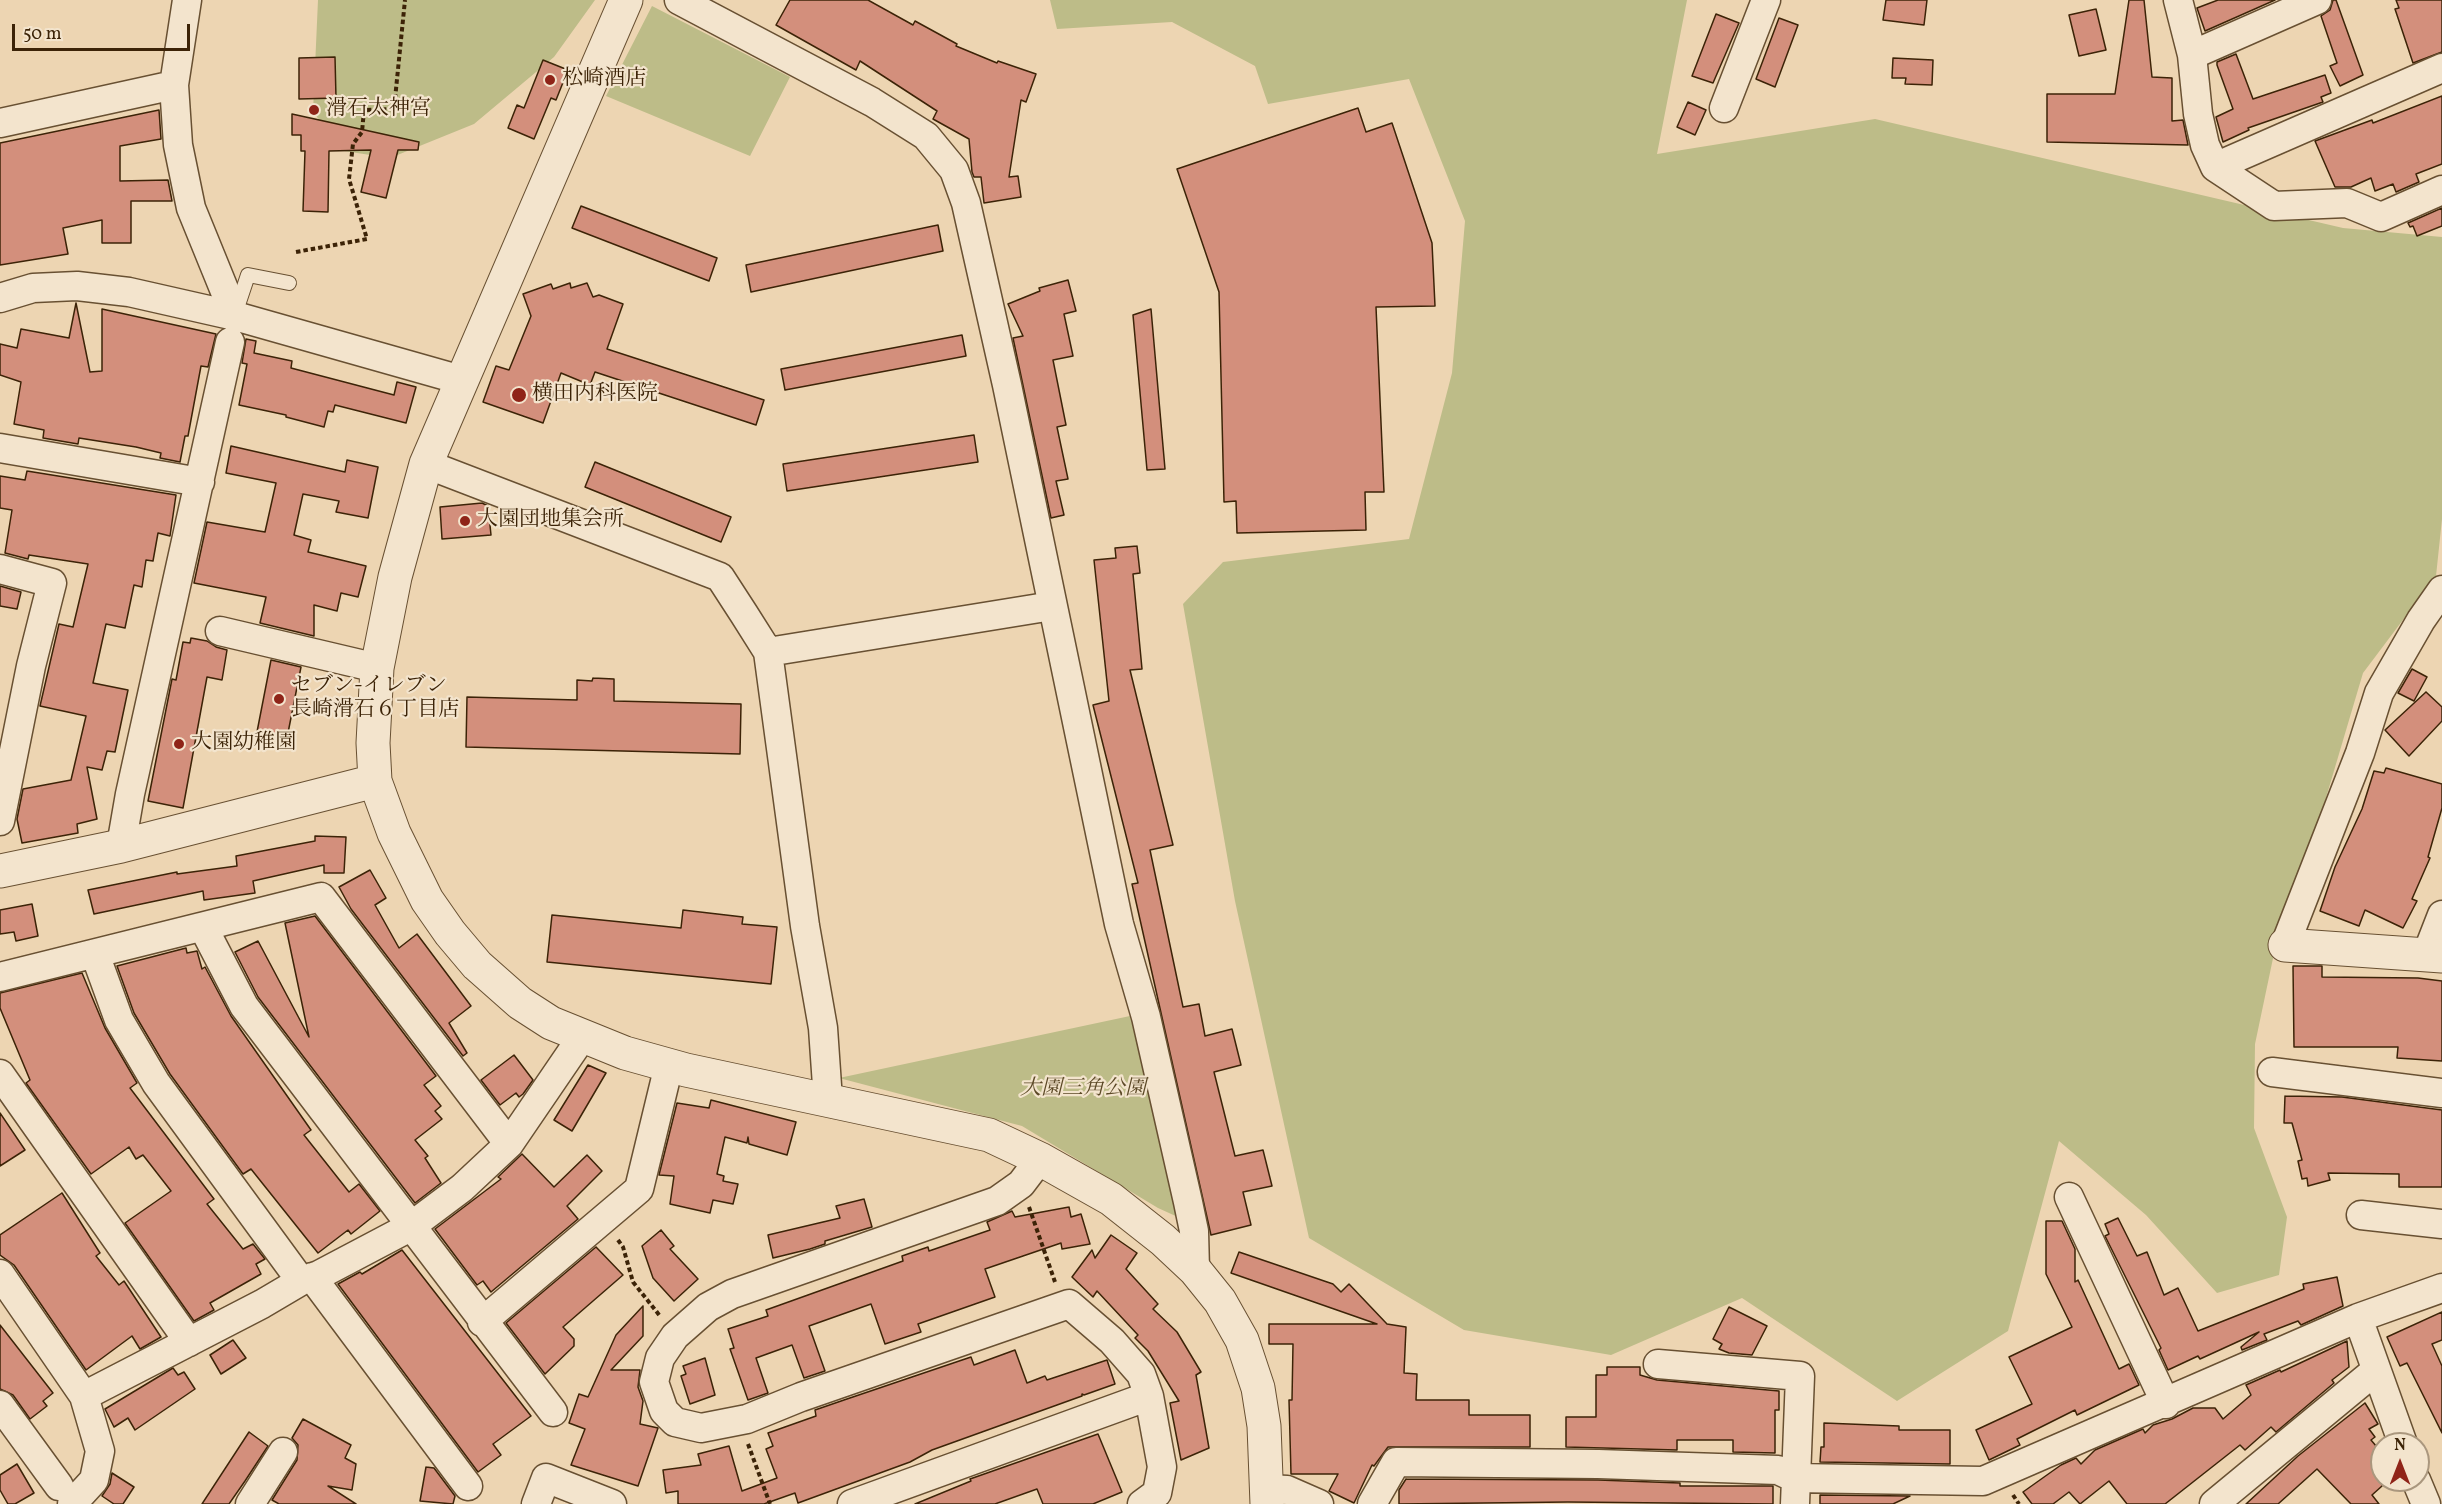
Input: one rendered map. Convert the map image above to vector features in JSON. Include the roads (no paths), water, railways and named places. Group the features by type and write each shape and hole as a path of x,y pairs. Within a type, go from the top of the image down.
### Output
{"street":[{"path":"121,846 130,794 232,329 191,208 178,145 174,85 187,0"},
{"path":"626,0 426,464 395,577 377,668 373,743 375,781 394,833 422,891 450,933 477,965 520,1003 551,1023 582,1037 669,1065 989,1136 1031,1171 1111,1199 1163,1240 1195,1270 1220,1301 1242,1340 1258,1388 1264,1426 1267,1497 1287,1490 1319,1504"},
{"path":"680,0 872,102 926,136 954,170 966,202 1119,924 1146,1017 1188,1202 1194,1231 1195,1270"},
{"path":"1724,108 1766,0"},
{"path":"2178,0 2192,55 2198,114 2205,145 2215,167 2274,206 2347,202 2381,217 2442,190"},
{"path":"2192,55 2317,0"},
{"path":"2215,167 2442,68"},
{"path":"0,123 174,85"},
{"path":"0,298 33,288 77,286 129,292 232,329 461,380"},
{"path":"0,448 200,482"},
{"path":"426,464 720,577 768,652 805,926 823,1028 828,1100"},
{"path":"0,569 52,583 31,666 0,821"},
{"path":"2442,590 2379,693 2361,753 2285,945 2434,956 2442,915"},
{"path":"768,652 1052,606"},
{"path":"220,631 377,668"},
{"path":"0,871 121,846 375,781"},
{"path":"0,977 321,897 509,1144"},
{"path":"203,927 244,1006 482,1322 553,1412"},
{"path":"95,954 119,1020 156,1083 468,1486"},
{"path":"84,1396 410,1227 462,1188 509,1144 582,1037"},
{"path":"482,1322 639,1190 669,1065"},
{"path":"2272,1072 2442,1093"},
{"path":"0,1074 189,1342"},
{"path":"1031,1171 997,1201 732,1294 708,1307 675,1336 660,1358 654,1382 664,1411 675,1422 701,1428 739,1420 1069,1304 1112,1341 1141,1374 1149,1396 1162,1467 1157,1494 1142,1504"},
{"path":"2069,1197 2166,1404"},
{"path":"2361,1215 2442,1224"},
{"path":"0,1274 84,1396 100,1451 94,1480 65,1495 0,1405"},
{"path":"1795,1491 1983,1481 2166,1404 2358,1318 2442,1288"},
{"path":"2358,1318 2398,1432"},
{"path":"1658,1364 1800,1376 1795,1491"},
{"path":"2214,1504 2375,1371"},
{"path":"852,1504 1149,1396"},
{"path":"250,1504 283,1452"},
{"path":"1372,1504 1396,1462 1598,1464 1778,1470 1795,1491"},
{"path":"536,1504 546,1478 612,1504"}],"lane":[{"path":"232,329 248,275 289,283"}],"place":[{"name":"松崎酒店","path":"550,80"},
{"name":"滑石太神宮","path":"314,110"},
{"name":"横田内科医院","path":"519,395"},
{"name":"大園団地集会所","path":"465,521"},
{"name":"セブン-イレブン 長崎滑石６丁目店","path":"279,699"},
{"name":"大園幼稚園","path":"179,744"}],"park label":[{"name":"大園三角公園","path":"1083,1090"}]}
